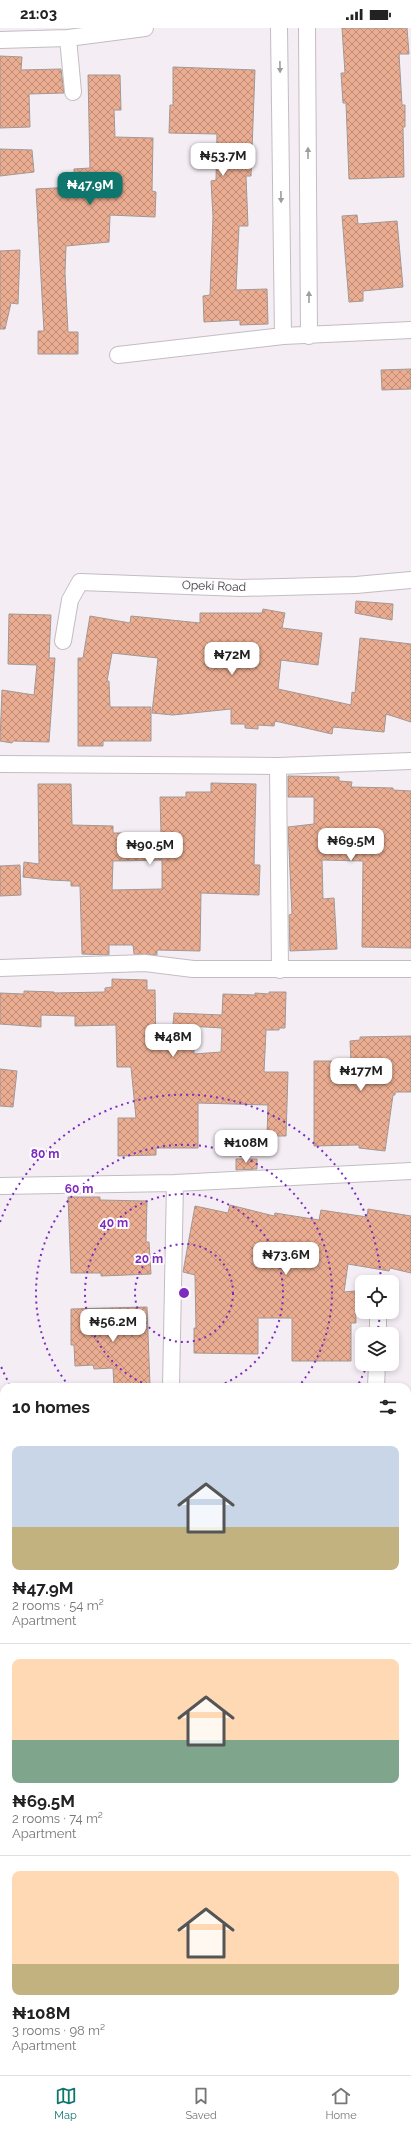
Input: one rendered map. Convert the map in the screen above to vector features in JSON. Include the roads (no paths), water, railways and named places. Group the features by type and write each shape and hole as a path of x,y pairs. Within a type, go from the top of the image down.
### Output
{"street":[{"path":"0,40 68,38 145,28"},
{"path":"279,28 283,336"},
{"path":"307,28 309,336"},
{"path":"68,38 73,92"},
{"path":"118,355 283,336 309,336 364,331 411,330"},
{"name":"Opeki Road","path":"63,641 70,600 80,582 241,588 356,585 411,580"},
{"path":"0,764 278,766 411,761"},
{"path":"278,766 280,970"},
{"path":"0,968 145,963 193,969 411,969"},
{"path":"0,1186 176,1183 411,1171"},
{"path":"171,1383 176,1183"},
{"path":"376,1383 377,1371"}]}
